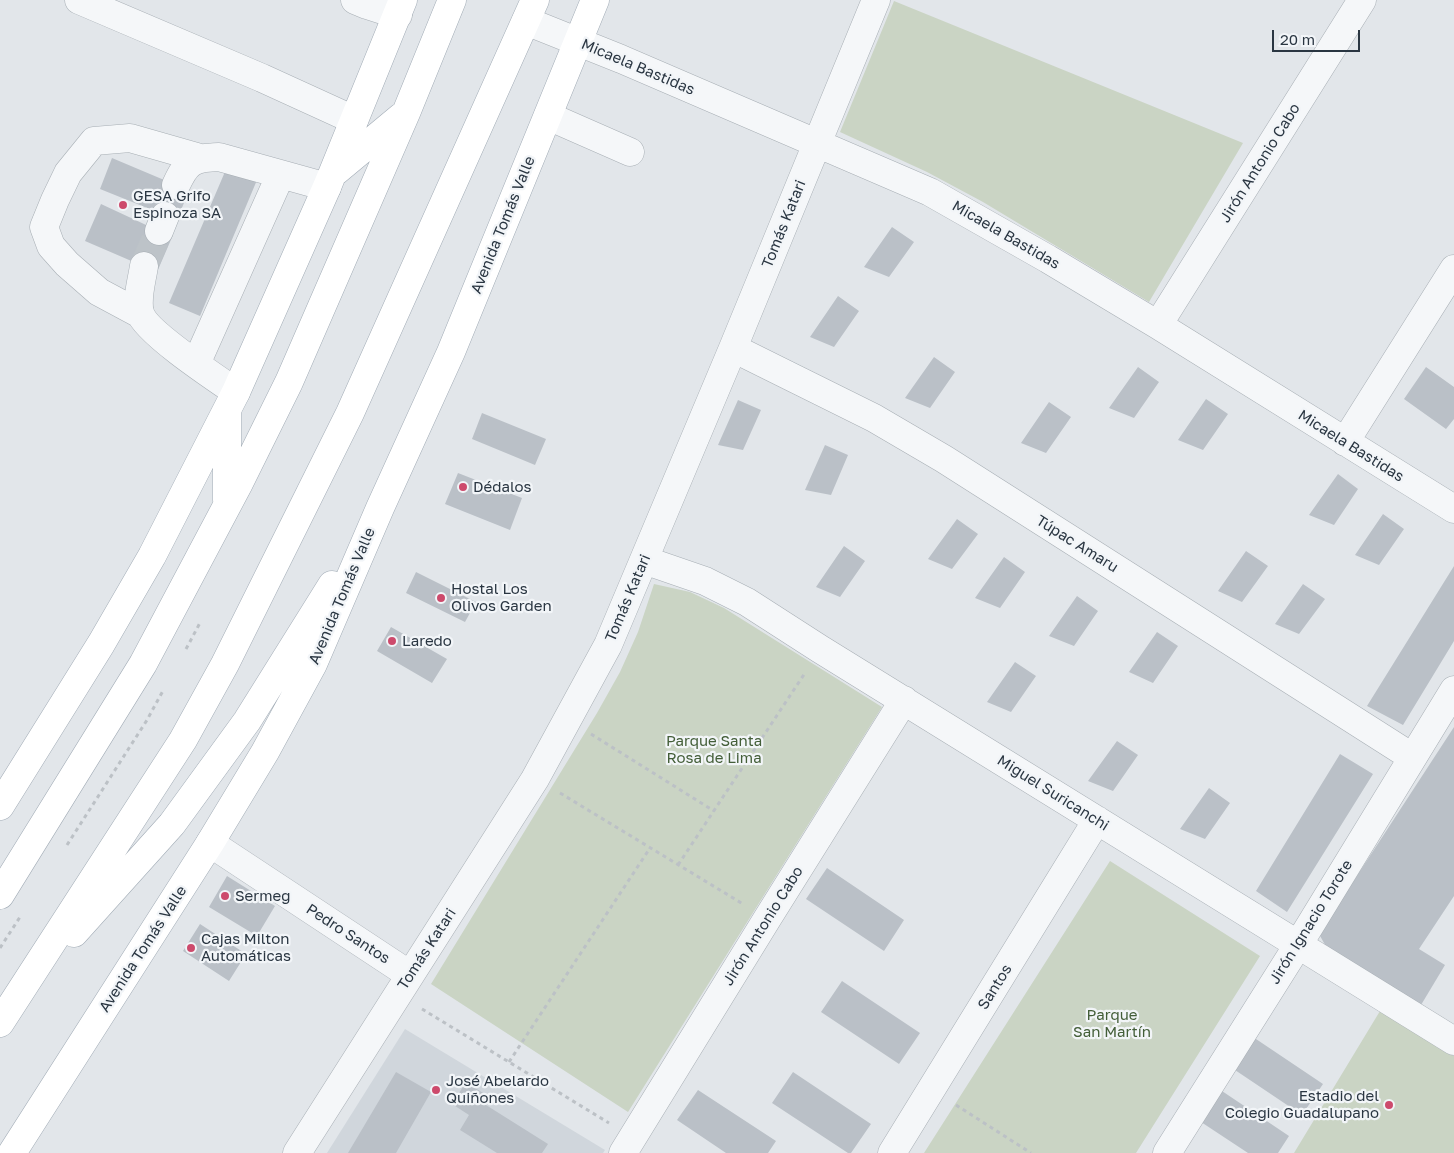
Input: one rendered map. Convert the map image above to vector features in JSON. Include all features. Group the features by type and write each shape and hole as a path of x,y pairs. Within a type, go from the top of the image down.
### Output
{"main road":[{"path":"0,895 143,664 227,505 289,382 406,113 452,0"},
{"name":"Avenida Tomás Valle","path":"12,1153 210,844 265,752 313,664 451,352 595,0"},
{"path":"0,806 152,556 231,401 329,181 400,7"},
{"path":"0,1022 183,740 225,664 350,413 530,11"},
{"path":"329,181 406,113"},
{"path":"227,505 231,401"},
{"path":"16,997 172,824 247,721 376,518"}],"street":[{"path":"79,0 262,78 354,120"},
{"path":"355,0 367,6 400,7"},
{"name":"Tomás Katari","path":"297,1153 536,779 608,645 734,348 876,0"},
{"name":"Jirón Antonio Cabo","path":"1158,325 1362,0"},
{"name":"Micaela Bastidas","path":"530,11 578,42 930,192 1048,259 1158,325 1454,509"},
{"path":"548,116 630,152"},
{"path":"231,401 196,364 155,331 140,314 99,292 67,264 51,246 44,227 68,173 94,142 130,138 200,158 218,158 280,176 329,181"},
{"path":"176,185 183,169 200,158"},
{"path":"196,364 280,176"},
{"path":"140,314 144,266"},
{"path":"1345,442 1454,269"},
{"name":"Túpac Amaru","path":"734,348 874,418 944,460 1412,757"},
{"name":"Miguel Suricanchi","path":"644,560 705,582 747,602 1454,1041"},
{"name":"Jirón Ignacio Torote","path":"1167,1153 1298,945 1454,690"},
{"name":"Jirón Antonio Cabo","path":"628,1145 767,918 904,700"},
{"name":"Santos","path":"892,1153 1097,820"},
{"name":"Pedro Santos","path":"210,844 404,985"}],"path":[{"path":"678,865 820,649"},
{"path":"568,720 714,810"},
{"path":"536,779 767,918"},
{"path":"509,1062 650,848"},
{"path":"404,985 509,1062 628,1145"},
{"path":"932,1090 1031,1153"}],"shaded area":[{"name":"José Abelardo Quiñones","path":"405,1029 605,1150 603,1153 327,1153"}],"green space":[{"path":"894,1 1243,143 1149,302 983,202 927,172 840,132"},
{"name":"Parque Santa Rosa de Lima","path":"654,584 690,592 724,608 882,707 628,1112 431,984 597,713 620,672 638,632"},
{"name":"Parque San Martín","path":"1110,861 1260,956 1136,1153 924,1153"},
{"name":"Estadio del Colegio Guadalupano","path":"1380,1011 1454,1056 1454,1153 1294,1153"}],"building":[{"path":"112,158 176,185 190,188 177,220 100,189"},
{"path":"227,167 257,180 200,316 169,303"},
{"path":"101,204 159,231 173,235 157,272 85,241"},
{"path":"892,227 914,242 889,277 864,267"},
{"path":"838,296 859,311 834,347 810,337"},
{"path":"934,357 955,372 930,408 905,398"},
{"path":"1138,367 1159,382 1134,418 1109,408"},
{"path":"1426,367 1454,387 1454,419 1446,429 1404,399"},
{"path":"1206,399 1228,414 1203,450 1178,440"},
{"path":"738,400 761,410 743,450 718,445"},
{"path":"1049,402 1071,417 1046,453 1021,443"},
{"path":"482,413 546,439 535,465 472,439"},
{"path":"825,445 848,455 831,495 805,490"},
{"path":"458,473 522,498 510,530 445,504"},
{"path":"1338,474 1358,489 1334,525 1309,515"},
{"path":"1383,514 1404,529 1379,565 1355,555"},
{"path":"957,519 978,534 952,569 928,559"},
{"path":"844,546 865,561 840,597 816,587"},
{"path":"1246,551 1268,566 1242,602 1218,591"},
{"path":"1004,557 1025,572 1000,608 975,598"},
{"path":"1454,566 1454,641 1403,725 1367,706"},
{"name":"Hostal Los Olivos Garden","path":"416,572 476,602 465,622 406,593"},
{"path":"1303,584 1325,599 1299,634 1275,624"},
{"path":"1077,596 1098,611 1074,646 1049,636"},
{"path":"391,627 447,659 432,683 377,651"},
{"path":"1157,632 1178,646 1153,683 1129,672"},
{"path":"1015,662 1036,676 1011,712 987,702"},
{"path":"1454,727 1454,896 1419,949 1445,965 1421,1005 1329,952 1319,934"},
{"path":"1117,741 1138,755 1113,791 1088,781"},
{"path":"1340,754 1373,774 1287,912 1256,891"},
{"path":"1209,788 1230,803 1205,839 1180,829"},
{"path":"827,868 904,920 884,951 806,899"},
{"path":"227,876 275,906 257,936 209,907"},
{"path":"200,924 246,954 229,981 183,951"},
{"path":"842,981 920,1033 899,1064 821,1012"},
{"path":"1253,1037 1323,1084 1302,1115 1232,1068"},
{"path":"396,1072 431,1092 396,1153 348,1153"},
{"path":"793,1072 871,1124 851,1153 848,1153 772,1103"},
{"path":"466,1082 483,1093 478,1100 548,1144 542,1153 497,1153 460,1130 469,1115 452,1104"},
{"path":"1219,1089 1289,1136 1278,1153 1248,1153 1198,1120"},
{"path":"698,1090 776,1141 768,1153 726,1153 677,1120"}],"tunnel":[{"path":"144,266 159,231"}],"place":[{"name":"GESA Grifo Espinoza SA","path":"123,205"},
{"name":"Dédalos","path":"463,487"},
{"name":"Hostal Los Olivos Garden","path":"441,598"},
{"name":"Laredo","path":"392,641"},
{"name":"Sermeg","path":"225,896"},
{"name":"Cajas Milton Automáticas","path":"191,948"},
{"name":"José Abelardo Quiñones","path":"436,1090"},
{"name":"Estadio del Colegio Guadalupano","path":"1389,1105"}]}
